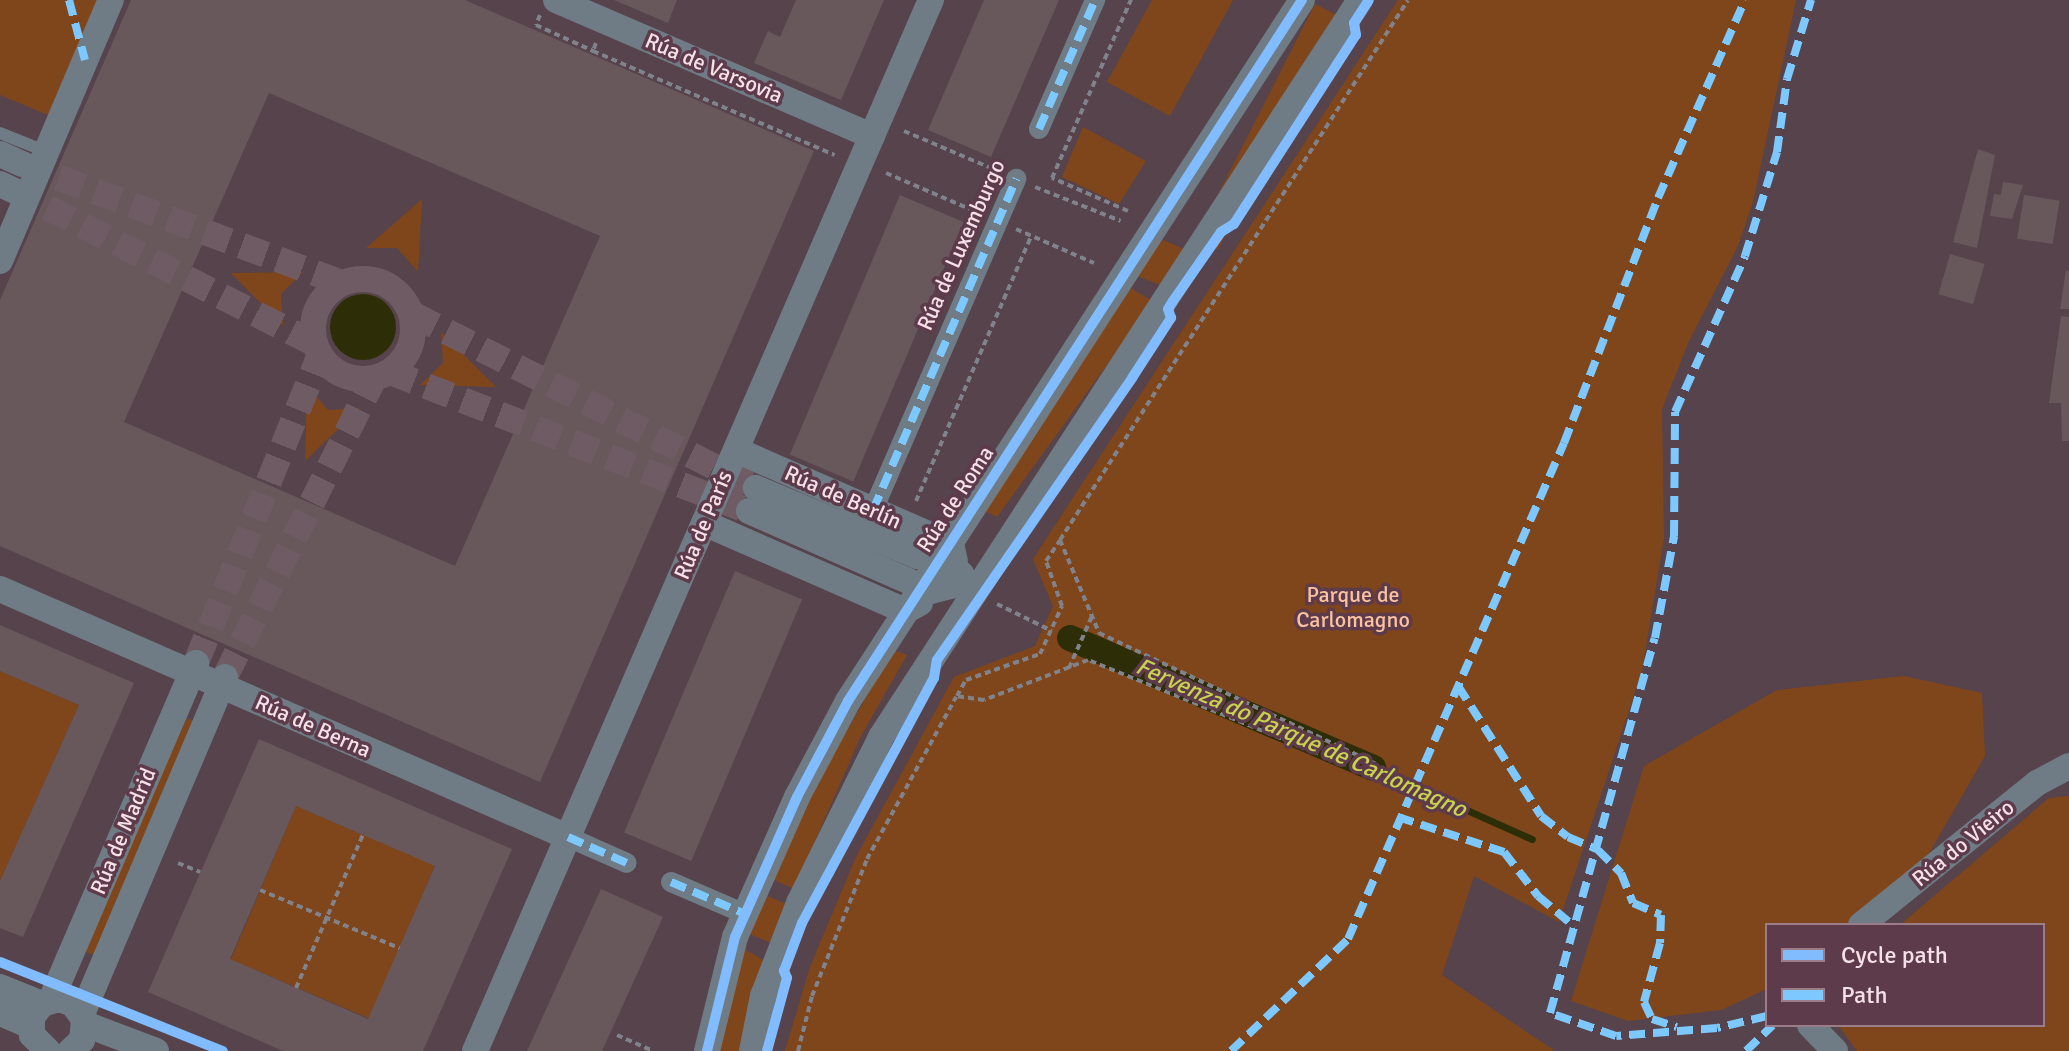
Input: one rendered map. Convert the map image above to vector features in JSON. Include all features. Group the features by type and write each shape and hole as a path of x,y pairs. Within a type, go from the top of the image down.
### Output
{"street":[{"path":"0,261 8,200 45,151 111,0"},
{"name":"Rúa de París","path":"475,1051 931,0"},
{"path":"1039,129 1095,0"},
{"name":"Rúa de Roma","path":"869,762 877,726 945,572 1302,0"},
{"name":"Rúa de Roma","path":"752,1051 763,996 799,903 869,762 929,657 1360,0"},
{"name":"Rúa de Varsovia","path":"547,9 872,136"},
{"name":"Rúa de Luxemburgo","path":"873,510 1016,179"},
{"name":"Rúa de Roma","path":"707,1051 745,914 805,784 905,611 1087,419"},
{"name":"Rúa de Berlín","path":"736,450 873,510 945,572"},
{"name":"Rúa de Berlín","path":"752,500 917,556 945,572"},
{"path":"704,523 905,611"},
{"name":"Rúa de Berna","path":"0,589 193,668 627,863"},
{"name":"Rúa de Madrid","path":"40,1029 193,668"},
{"name":"Rúa de Madrid","path":"81,1037 223,682"},
{"name":"Rúa do Vieiro","path":"1863,923 2037,783 2069,766"},
{"path":"671,882 745,914"},
{"path":"0,987 40,1029"},
{"path":"40,1029 66,1000 81,1037 156,1051"},
{"path":"0,1013 40,1029"},
{"path":"1812,1027 1835,1051"}],"lane":[{"path":"0,133 45,151"}],"path":[{"path":"1128,211 1052,178 1131,0"},
{"path":"798,1051 812,996 867,859 966,680 1040,654 1062,606 1046,561 1408,0"},
{"path":"547,9 596,43 593,51"},
{"path":"536,25 835,155"},
{"path":"904,131 1121,221"},
{"path":"912,511 1031,236"},
{"path":"1060,540 1099,633 1378,765"},
{"path":"995,603 1052,631"},
{"path":"1069,668 1092,616"},
{"path":"957,696 984,700 1088,660 1374,776"},
{"path":"296,988 363,835"},
{"path":"178,863 200,872"},
{"path":"260,890 399,948"},
{"path":"617,1035 653,1051"}],"green space":[{"path":"0,0 103,0 53,117 0,95"},
{"path":"1152,0 1233,0 1170,116 1107,82"},
{"name":"Parque de Carlomagno","path":"1398,0 1796,0 1753,202 1738,246 1689,341 1662,409 1664,538 1642,671 1559,922 1474,876 1442,975 1555,1051 785,1051 810,967 856,857 954,677 1035,646 1053,606 1033,559"},
{"path":"1315,4 1337,15 1218,250 1196,238"},
{"path":"1083,127 1146,161 1119,204 1062,177"},
{"path":"422,199 418,272 397,248 366,248"},
{"path":"1161,239 1184,249 1160,285 1137,276"},
{"path":"303,272 281,294 283,326 231,273"},
{"path":"1130,288 1153,301 997,517 985,511"},
{"path":"441,332 496,387 420,385 443,363"},
{"path":"307,386 328,410 360,408 305,461"},
{"path":"893,650 907,655 861,736 794,889 772,879 812,792"},
{"path":"0,671 79,705 0,881"},
{"path":"1904,676 1982,693 1985,756 1927,857 1851,923 1765,923 1765,990 1721,1010 1628,1021 1571,1001 1644,766 1777,690"},
{"path":"187,718 196,722 95,955 82,951"},
{"path":"2069,796 2069,1051 1857,1051 1839,1027 2045,1027 2045,923 1902,923 2049,798"},
{"path":"296,806 435,865 370,1019 231,960"},
{"path":"763,894 787,904 771,943 747,933"},
{"path":"744,949 765,961 741,1051 716,1051"}],"shaded area":[{"path":"369,294 387,303 394,314 394,340 387,351 376,358 357,360 339,351 332,340 330,321 339,303 350,296"}],"building":[{"path":"131,0 465,0 814,151 540,782 0,546 0,300","holes":["269,93 600,236 455,566 124,422"]},
{"path":"614,0 677,0 668,23"},
{"path":"796,0 884,0 841,100 754,63 768,31 780,37"},
{"path":"984,0 1059,0 991,157 928,130"},
{"path":"1978,149 1995,155 1977,248 1953,242"},
{"path":"2003,182 2023,185 2012,219 1990,216 1994,194 2001,195"},
{"path":"900,195 964,222 853,482 790,455"},
{"path":"2024,195 2060,201 2053,244 2017,238"},
{"path":"1950,254 1985,264 1973,304 1938,294"},
{"path":"2066,270 2069,271 2069,309 2060,309"},
{"path":"2061,316 2069,317 2069,441 2062,441 2061,403 2049,403"},
{"path":"735,571 802,600 691,861 624,832"},
{"path":"0,625 134,683 23,937 0,928 0,881 79,705 0,671"},
{"path":"259,739 512,849 423,1051 283,1051 148,992","holes":["296,806 435,866 368,1019 230,959"]},
{"path":"601,889 663,917 602,1051 527,1051"}],"waterway":[{"name":"Fervenza do Parque de Carlomagno","path":"1070,638 1373,768"},
{"name":"Fervenza do Parque de Carlomagno","path":"1373,768 1532,839"}],"tunnel":[{"path":"22,164 342,283"},
{"path":"13,190 315,344"},
{"path":"363,279 382,283 399,293 409,310 413,329 409,348 399,365 382,375 363,379 344,375 327,365 317,348 313,329 317,310 327,293 344,283 363,279"},
{"path":"412,314 756,488"},
{"path":"196,663 320,355"},
{"path":"390,372 749,511"},
{"path":"225,677 374,378"}],"marked path":[{"path":"69,0 85,60"},
{"path":"1039,129 1095,0"},
{"path":"1231,1051 1348,939 1564,443 1658,198 1745,0"},
{"path":"1765,1016 1717,1028 1616,1036 1550,1013 1655,638 1674,536 1675,412 1745,256 1777,152 1787,79 1811,0"},
{"path":"873,510 1016,179"},
{"path":"1458,686 1541,816 1568,837 1598,850 1621,873 1633,903 1661,915 1660,943 1644,1002 1652,1019 1677,1027"},
{"path":"1398,817 1504,852 1538,896 1575,927"},
{"path":"568,837 627,863"},
{"path":"671,882 745,914"},
{"path":"1746,1051 1771,1027"}],"cycle path":[{"path":"707,1051 735,937 797,797 848,701 1302,0"},
{"path":"767,1051 787,978 784,971 802,923 934,678 937,660 1132,378 1171,318 1168,309 1173,301 1221,232 1234,224 1356,35 1354,23 1369,0"},
{"path":"0,962 223,1051"}]}
